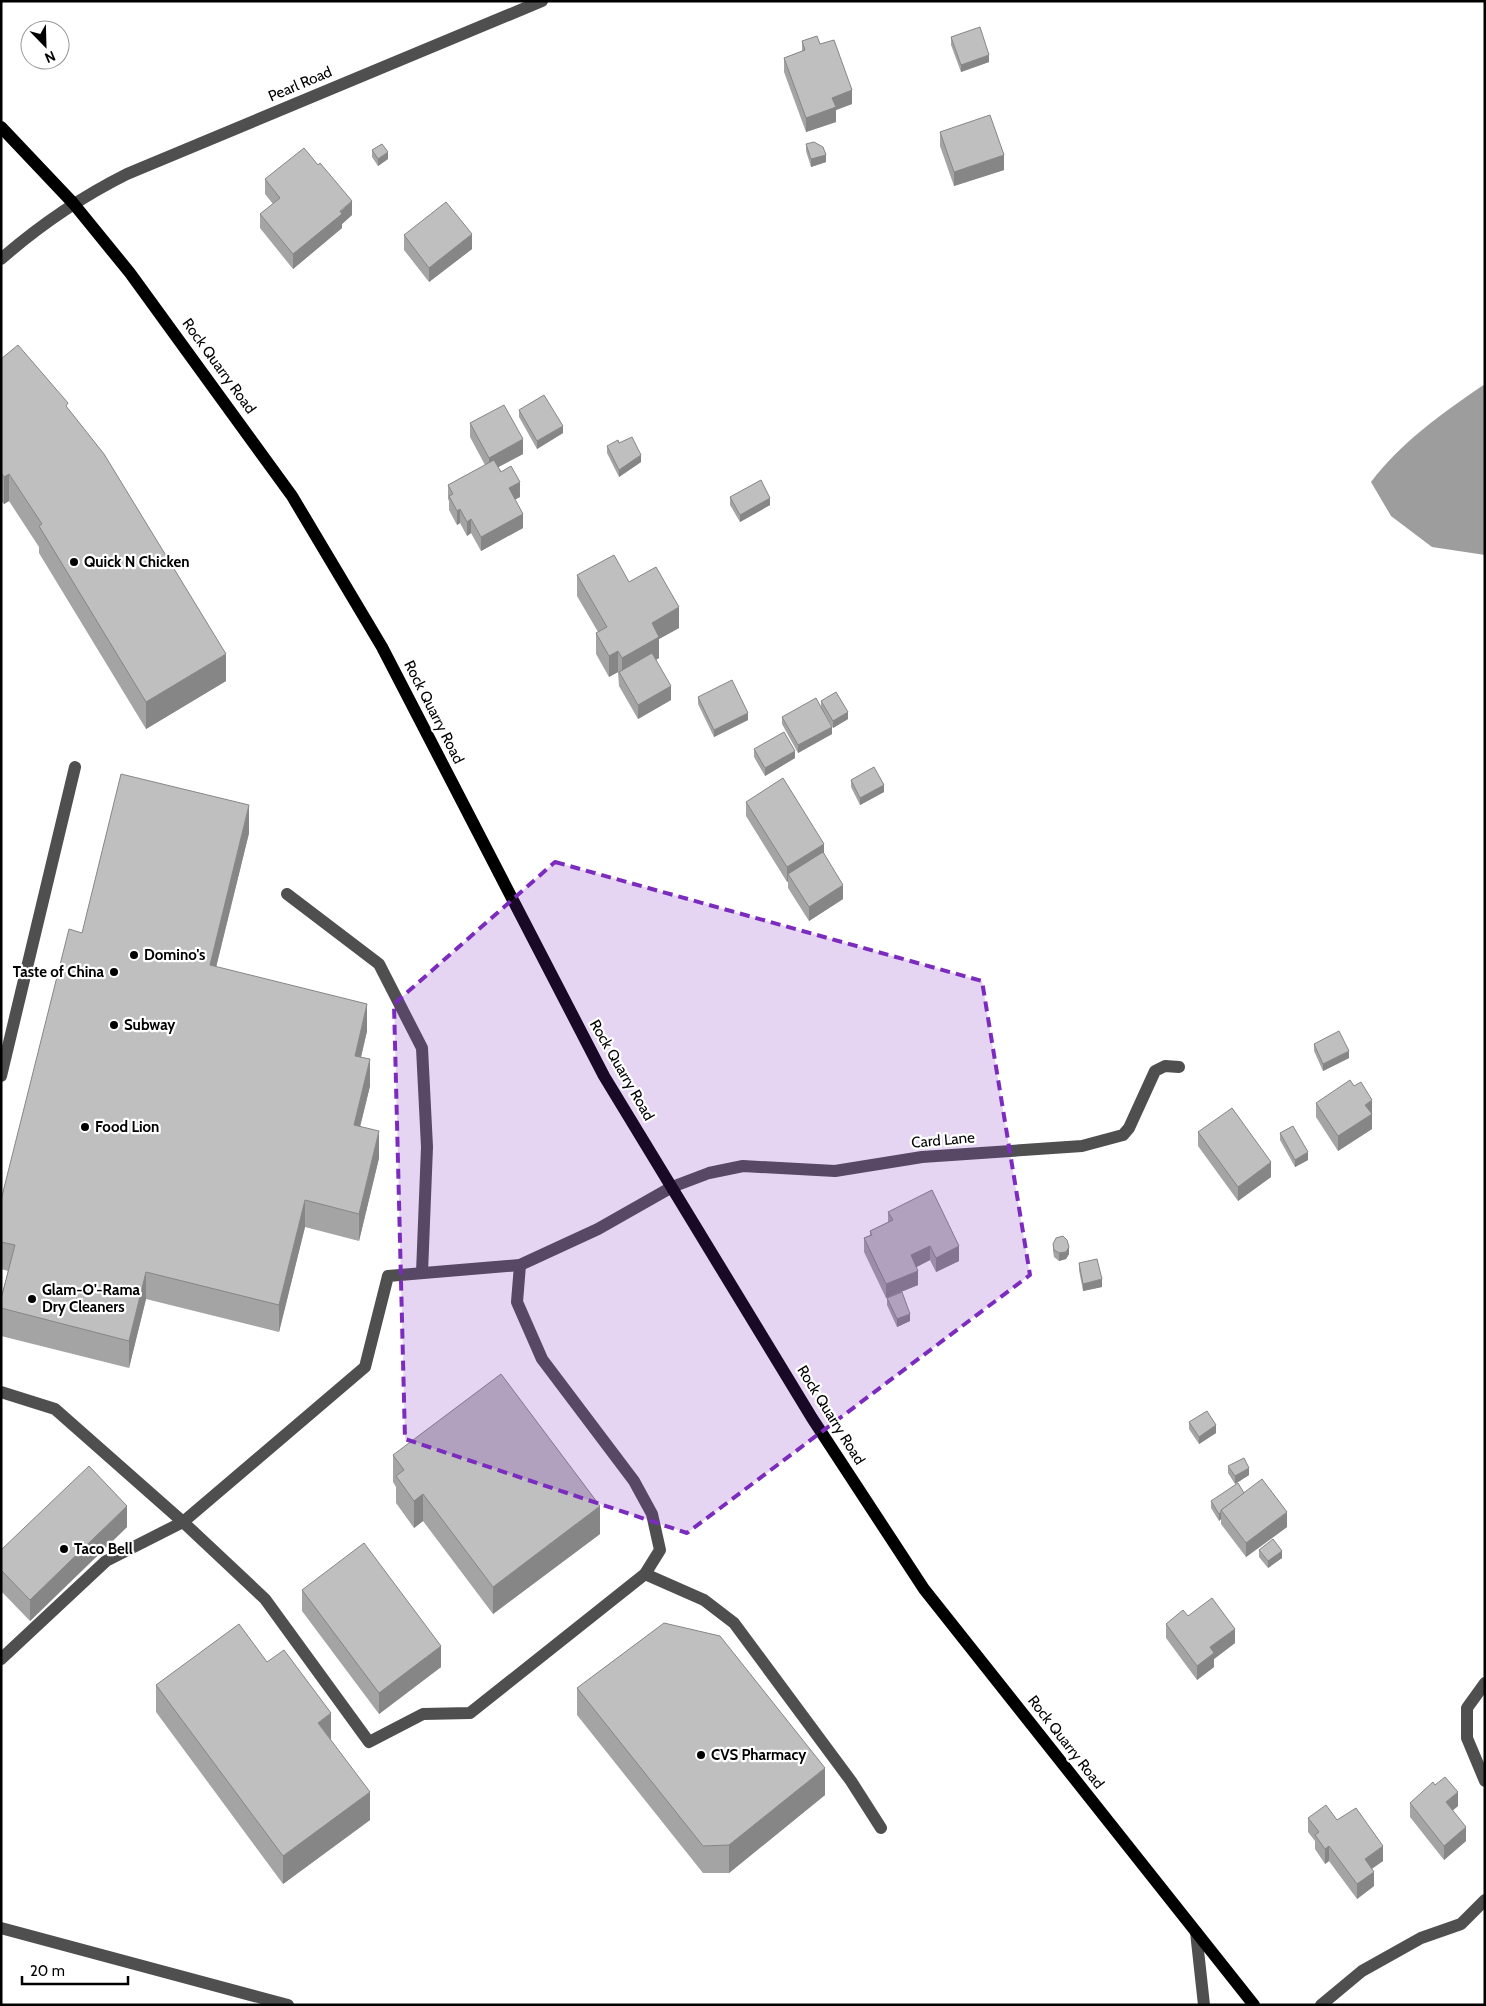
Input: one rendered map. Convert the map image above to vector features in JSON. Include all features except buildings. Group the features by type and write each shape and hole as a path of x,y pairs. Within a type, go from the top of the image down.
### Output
{"main road":[{"name":"Rock Quarry Road","path":"1,127 73,203 130,272 292,496 382,647 604,1076 812,1418 924,1589 1254,2005"}],"street":[{"name":"Pearl Road","path":"1,259 29,234 73,203 127,174 527,4 542,1"},
{"path":"1,1076 75,767"},
{"path":"287,894 379,964 422,1048 426,1147 422,1273"},
{"name":"Card Lane","path":"672,1187 709,1172 743,1166 835,1171 922,1157 1082,1146 1109,1140 1123,1135 1129,1128 1155,1071 1165,1066 1179,1067"},
{"path":"1,1660 106,1561 183,1522 365,1367 388,1276 520,1265 598,1229 672,1187"},
{"path":"1,1392 55,1409 183,1522 265,1599 369,1742 423,1714 470,1713 645,1574 660,1550 652,1514 634,1481 542,1359 517,1302 520,1265"},
{"path":"645,1574 704,1600 734,1624 851,1781 881,1828"},
{"path":"1485,1683 1467,1708 1467,1738 1485,1781"},
{"path":"1322,2005 1362,1971 1421,1938 1461,1924 1485,1900"},
{"path":"1,1928 288,2005"},
{"path":"1196,1932 1204,2005"}],"highlighted area":[{"path":"555,862 982,981 1030,1275 687,1533 405,1439 394,1004"}],"shaded area":[{"path":"1485,384 1485,555 1432,547 1391,516 1371,482 1383,467 1424,428"}],"place":[{"name":"Quick N Chicken","path":"74,562"},
{"name":"Domino's","path":"134,955"},
{"name":"Taste of China","path":"114,972"},
{"name":"Subway","path":"114,1025"},
{"name":"Food Lion","path":"85,1127"},
{"name":"Glam-O'-Rama Dry Cleaners","path":"32,1299"},
{"name":"Taco Bell","path":"64,1549"},
{"name":"CVS Pharmacy","path":"701,1755"}]}
